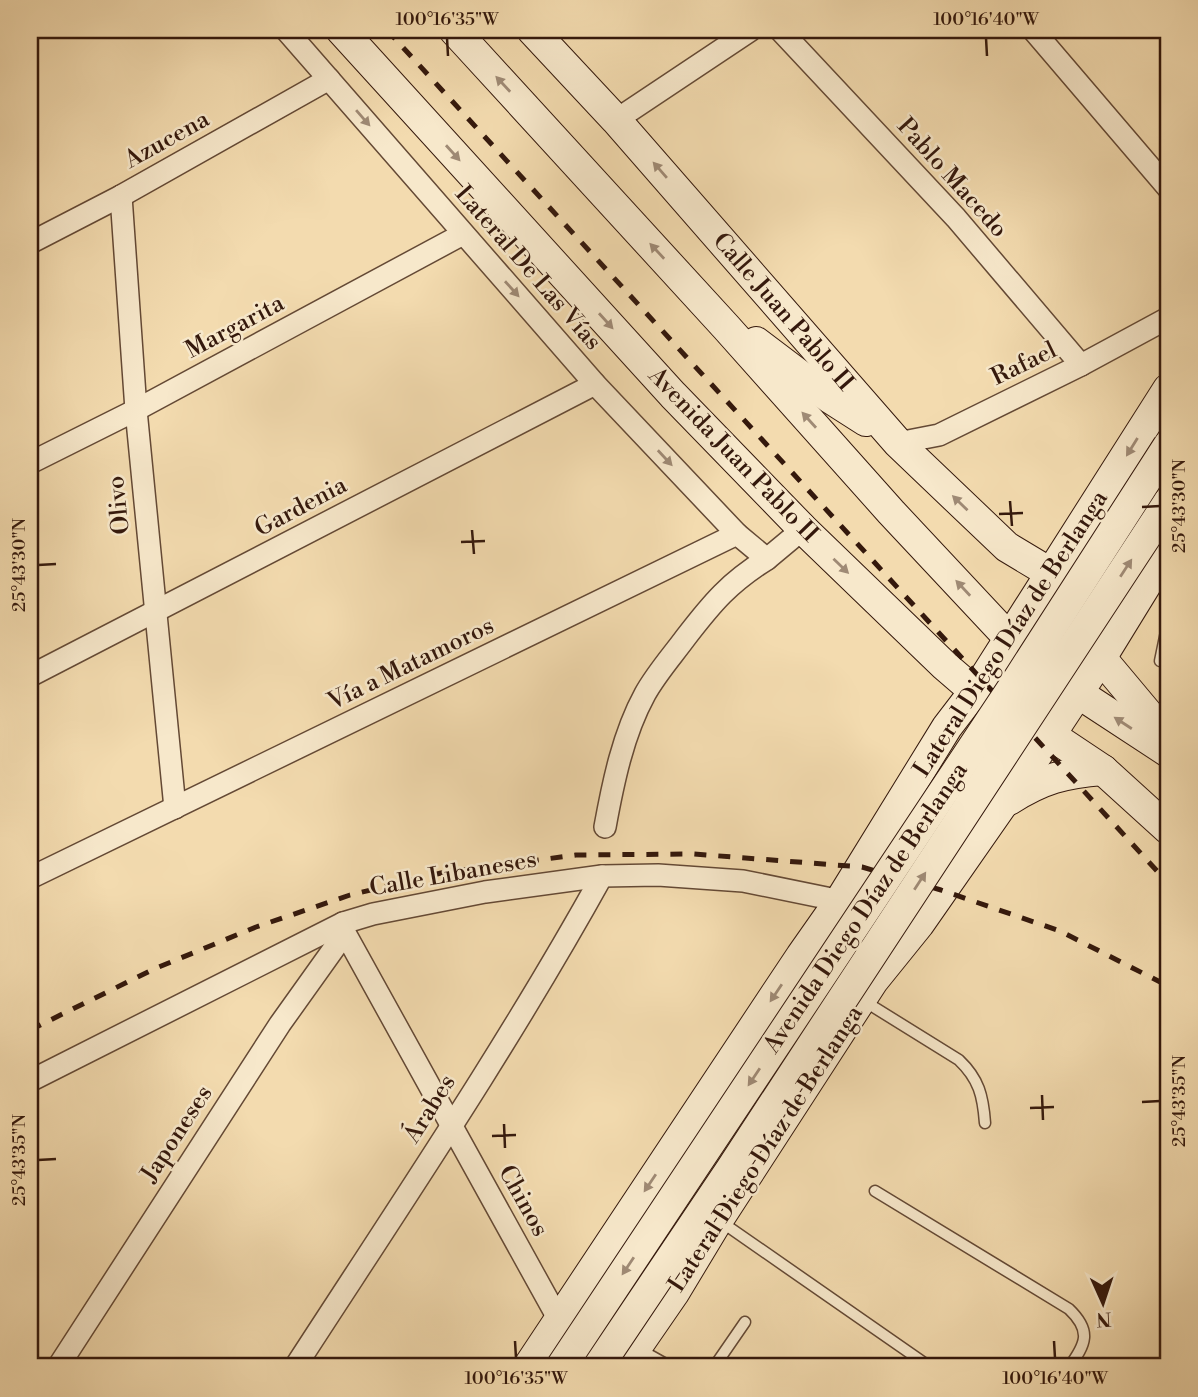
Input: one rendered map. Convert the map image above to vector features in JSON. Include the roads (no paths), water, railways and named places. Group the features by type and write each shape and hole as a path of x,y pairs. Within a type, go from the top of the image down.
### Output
{"main road":[{"name":"Avenida Juan Pablo II","path":"341,30 673,395 803,529 974,691 1004,704 1103,770 1168,830"},
{"path":"454,30 891,512 1009,638 1078,693 1168,752"},
{"name":"Calle Juan Pablo II","path":"533,30 616,120 898,443 1007,547 1052,574"},
{"path":"726,327 763,345 830,398 898,443"},
{"name":"Lateral Diego Díaz de Berlanga","path":"528,1367 841,900 947,727 1052,574 1135,491 1168,389"},
{"name":"Avenida Diego Díaz de Berlanga","path":"561,1367 1023,673 1168,446"},
{"name":"Avenida Diego Díaz de Berlanga","path":"598,1367 731,1169 1135,491"},
{"name":"Lateral Diego Díaz de Berlanga","path":"630,1357 674,1293 718,1220 867,990 919,924 1049,736 1168,549"},
{"path":"1002,804 1004,704 1009,638"},
{"path":"1101,658 1168,738"},
{"path":"945,666 947,727"},
{"path":"1002,804 1032,785 1048,779 1068,773 1103,770"},
{"path":"801,956 827,933 840,928 857,929 869,937 876,957 867,990"}],"street":[{"name":"Lateral De Las Vías","path":"286,30 595,384 737,534"},
{"path":"616,120 751,30"},
{"name":"Pablo Macedo","path":"780,30 956,218 1082,365"},
{"path":"1033,30 1168,188"},
{"name":"Azucena","path":"30,243 121,196 329,79"},
{"name":"Olivo","path":"121,196 136,410 175,808"},
{"name":"Margarita","path":"30,463 136,410 463,234"},
{"name":"Rafael","path":"898,443 939,435 1082,365 1168,318"},
{"name":"Gardenia","path":"30,676 595,384"},
{"path":"605,827 611,794 627,739 645,695 723,592 803,529"},
{"path":"737,534 766,559"},
{"name":"Vía a Matamoros","path":"30,878 737,534"},
{"name":"Calle Libaneses","path":"30,1081 344,928 385,912 485,892 603,876 658,875 743,881 841,900 919,924"},
{"name":"Árabes","path":"295,1367 452,1124 567,940 603,876"},
{"name":"Chinos","path":"344,928 559,1320"},
{"name":"Japoneses","path":"58,1367 344,928"}],"lane":[{"path":"1068,612 1135,491 1168,454"},
{"path":"1135,491 1168,514"},
{"path":"1052,574 1081,592"},
{"path":"1092,600 1124,621"},
{"path":"1160,661 1168,622"},
{"path":"867,990 970,1070 983,1097 985,1123"},
{"path":"875,1191 1069,1309 1079,1319 1084,1332 1083,1348 1069,1367"},
{"path":"718,1220 930,1367"},
{"path":"714,1367 745,1322"},
{"path":"630,1357 671,1367"}],"railway":[{"path":"387,30 1168,883"},
{"path":"30,1030 154,969 256,927 350,895 441,873 576,855 694,854 862,867 941,890 1060,931 1168,986"}]}
